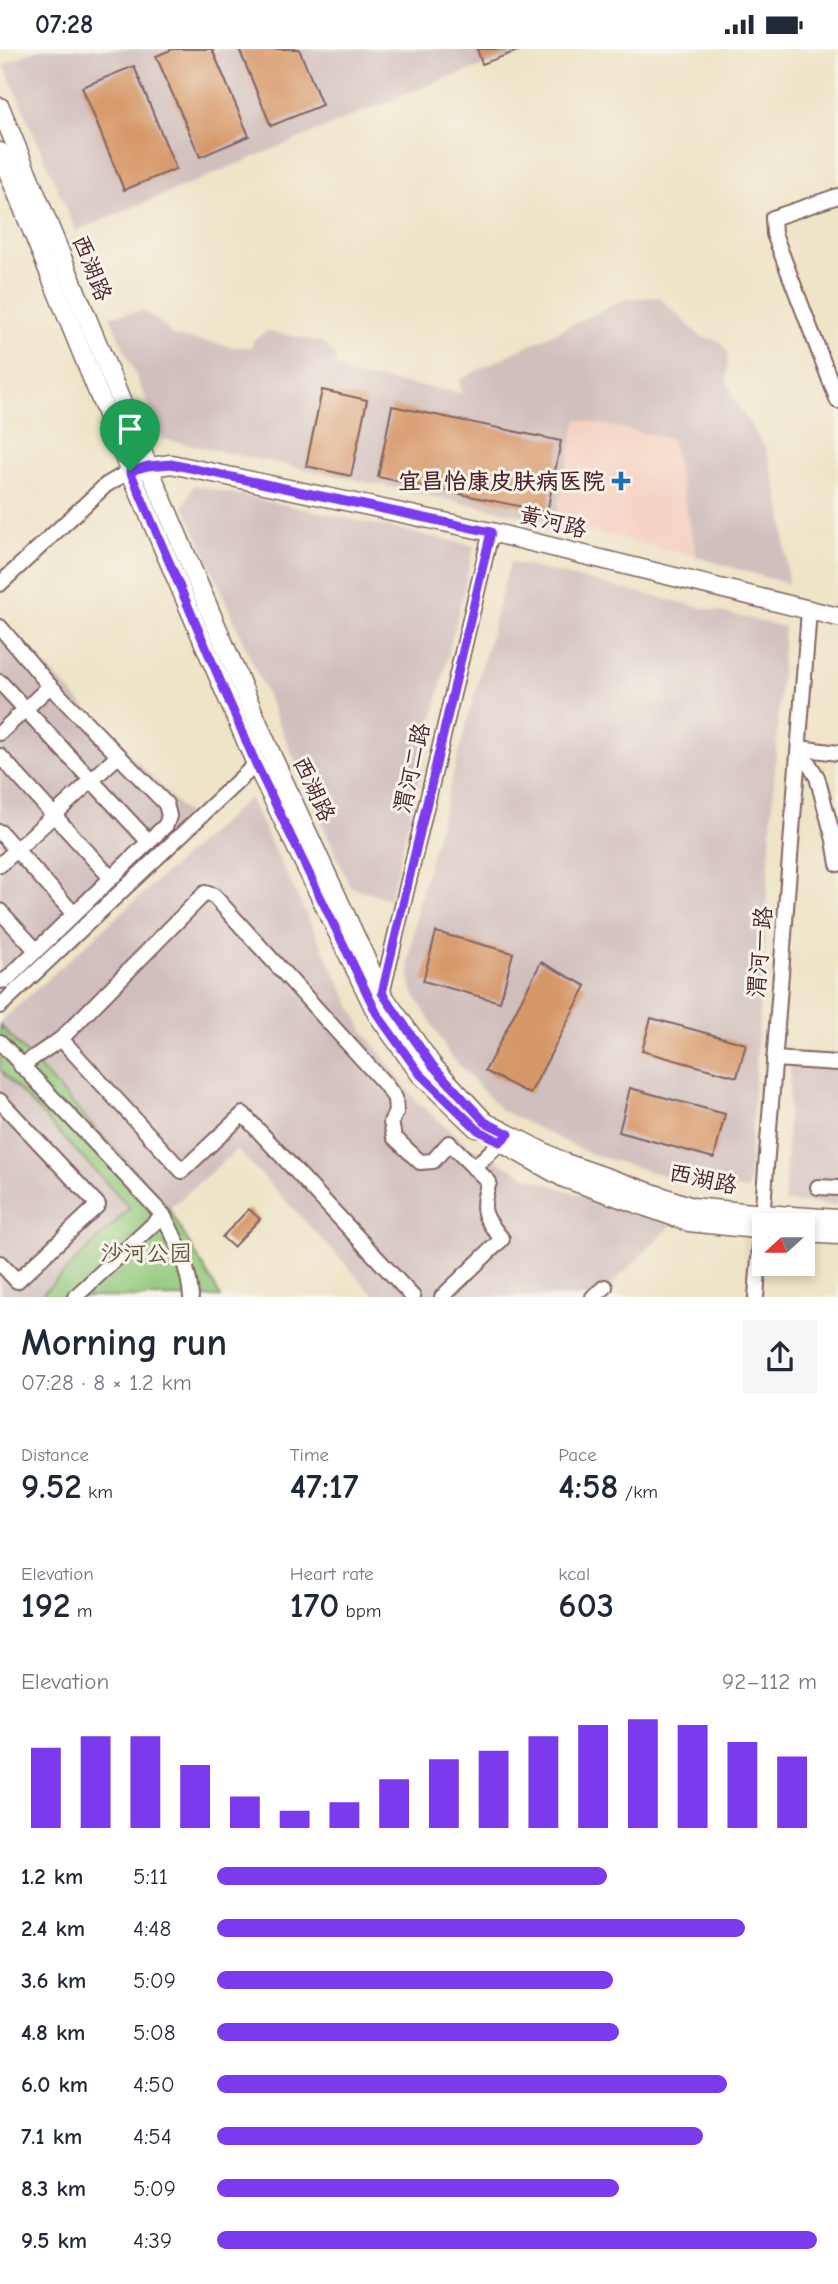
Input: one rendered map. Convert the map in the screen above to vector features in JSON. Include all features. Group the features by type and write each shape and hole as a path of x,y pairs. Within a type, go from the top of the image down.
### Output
{"main road":[{"name":"西湖路","path":"0,107 256,764 377,1014 420,1074 478,1130 692,1207 752,1222"},
{"name":"西湖路","path":"0,152 139,469 382,993 433,1066 485,1122 504,1138"},
{"name":"黄河路","path":"139,469 171,464 491,532 838,617"},
{"name":"西湖路","path":"816,1221 838,1219"},
{"path":"816,1234 838,1235"}],"street":[{"path":"838,196 773,218 774,234 838,401"},
{"path":"0,584 106,485 139,469"},
{"name":"渭河二路","path":"377,1014 491,532"},
{"name":"渭河一路","path":"764,1213 809,611"},
{"path":"0,627 50,686 166,804 169,817 166,825 149,842 6,980 0,981"},
{"path":"0,682 149,842"},
{"path":"0,733 50,686"},
{"path":"799,748 838,753"},
{"path":"799,748 817,777 836,840 838,864"},
{"path":"0,865 119,755"},
{"path":"0,756 111,878"},
{"path":"0,1006 256,764"},
{"path":"0,832 74,914"},
{"path":"21,1066 61,1038 205,893 214,896 384,1083 395,1098 396,1112 391,1122 394,1137 420,1162 433,1161 449,1143 489,1182 482,1208 502,1239 442,1297"},
{"path":"0,911 36,950"},
{"path":"61,1038 182,1171 243,1114 414,1297"},
{"path":"0,1042 163,1215 187,1270 191,1297"},
{"path":"774,1059 838,1063"},
{"path":"0,1101 99,1205 17,1281 0,1263"},
{"path":"474,1168 504,1138"},
{"path":"818,1187 838,1188"},
{"path":"75,1297 163,1215"},
{"name":"渭河一路","path":"756,1297 758,1276"},
{"path":"593,1297 605,1287"}],"shaded area":[{"path":"38,49 539,49 438,81 76,231 4,65"},
{"path":"659,297 701,337 720,341 728,352 727,379 736,403 766,449 774,478 782,511 788,584 697,557 671,439 577,419 554,522 163,439 110,316 143,311 162,324 173,336 235,347 251,347 255,338 267,331 322,342 334,354 336,366 352,375 461,393 459,380 484,367 626,299"},
{"name":"宜昌怡康皮肤病医院","path":"576,418 671,439 697,557 554,522"},
{"path":"194,485 474,546 390,899 350,887 184,505"},
{"path":"510,562 784,627 748,1190 678,1180 586,1152 501,1110 449,1054 411,988 409,963 418,905"},
{"path":"0,618 188,815 0,995"},
{"path":"249,798 363,1030 417,1102 468,1146 530,1178 672,1225 599,1297 376,1297 237,1149 169,1209 0,1025 0,1022"},
{"path":"791,1053 838,1055 838,1205 784,1202"},
{"path":"0,1070 130,1208 39,1297 0,1297"}],"green space":[{"name":"沙河公园","path":"0,1025 169,1209 221,1297 39,1297 130,1208 0,1070"}],"building":[{"path":"173,49 212,49 249,136 200,157 156,56"},
{"path":"239,49 299,49 322,105 271,126"},
{"path":"477,49 520,49 520,50 482,64"},
{"path":"134,66 176,169 124,190 82,87"},
{"path":"322,390 367,400 351,476 306,466"},
{"path":"392,406 561,441 547,512 378,477"},
{"path":"436,932 513,953 500,1002 423,981"},
{"path":"541,962 586,986 530,1094 485,1071"},
{"path":"651,1018 746,1044 737,1077 642,1051"},
{"path":"630,1088 725,1114 714,1158 619,1132"},
{"path":"249,1209 260,1219 233,1247 222,1237"}],"place":[{"name":"宜昌怡康皮肤病医院","path":"621,481"}],"route":[{"path":"171,464 491,532 382,993 433,1066 485,1122 509,1134 500,1142 478,1130 420,1074 377,1014 256,764 130,471 171,464"}]}
